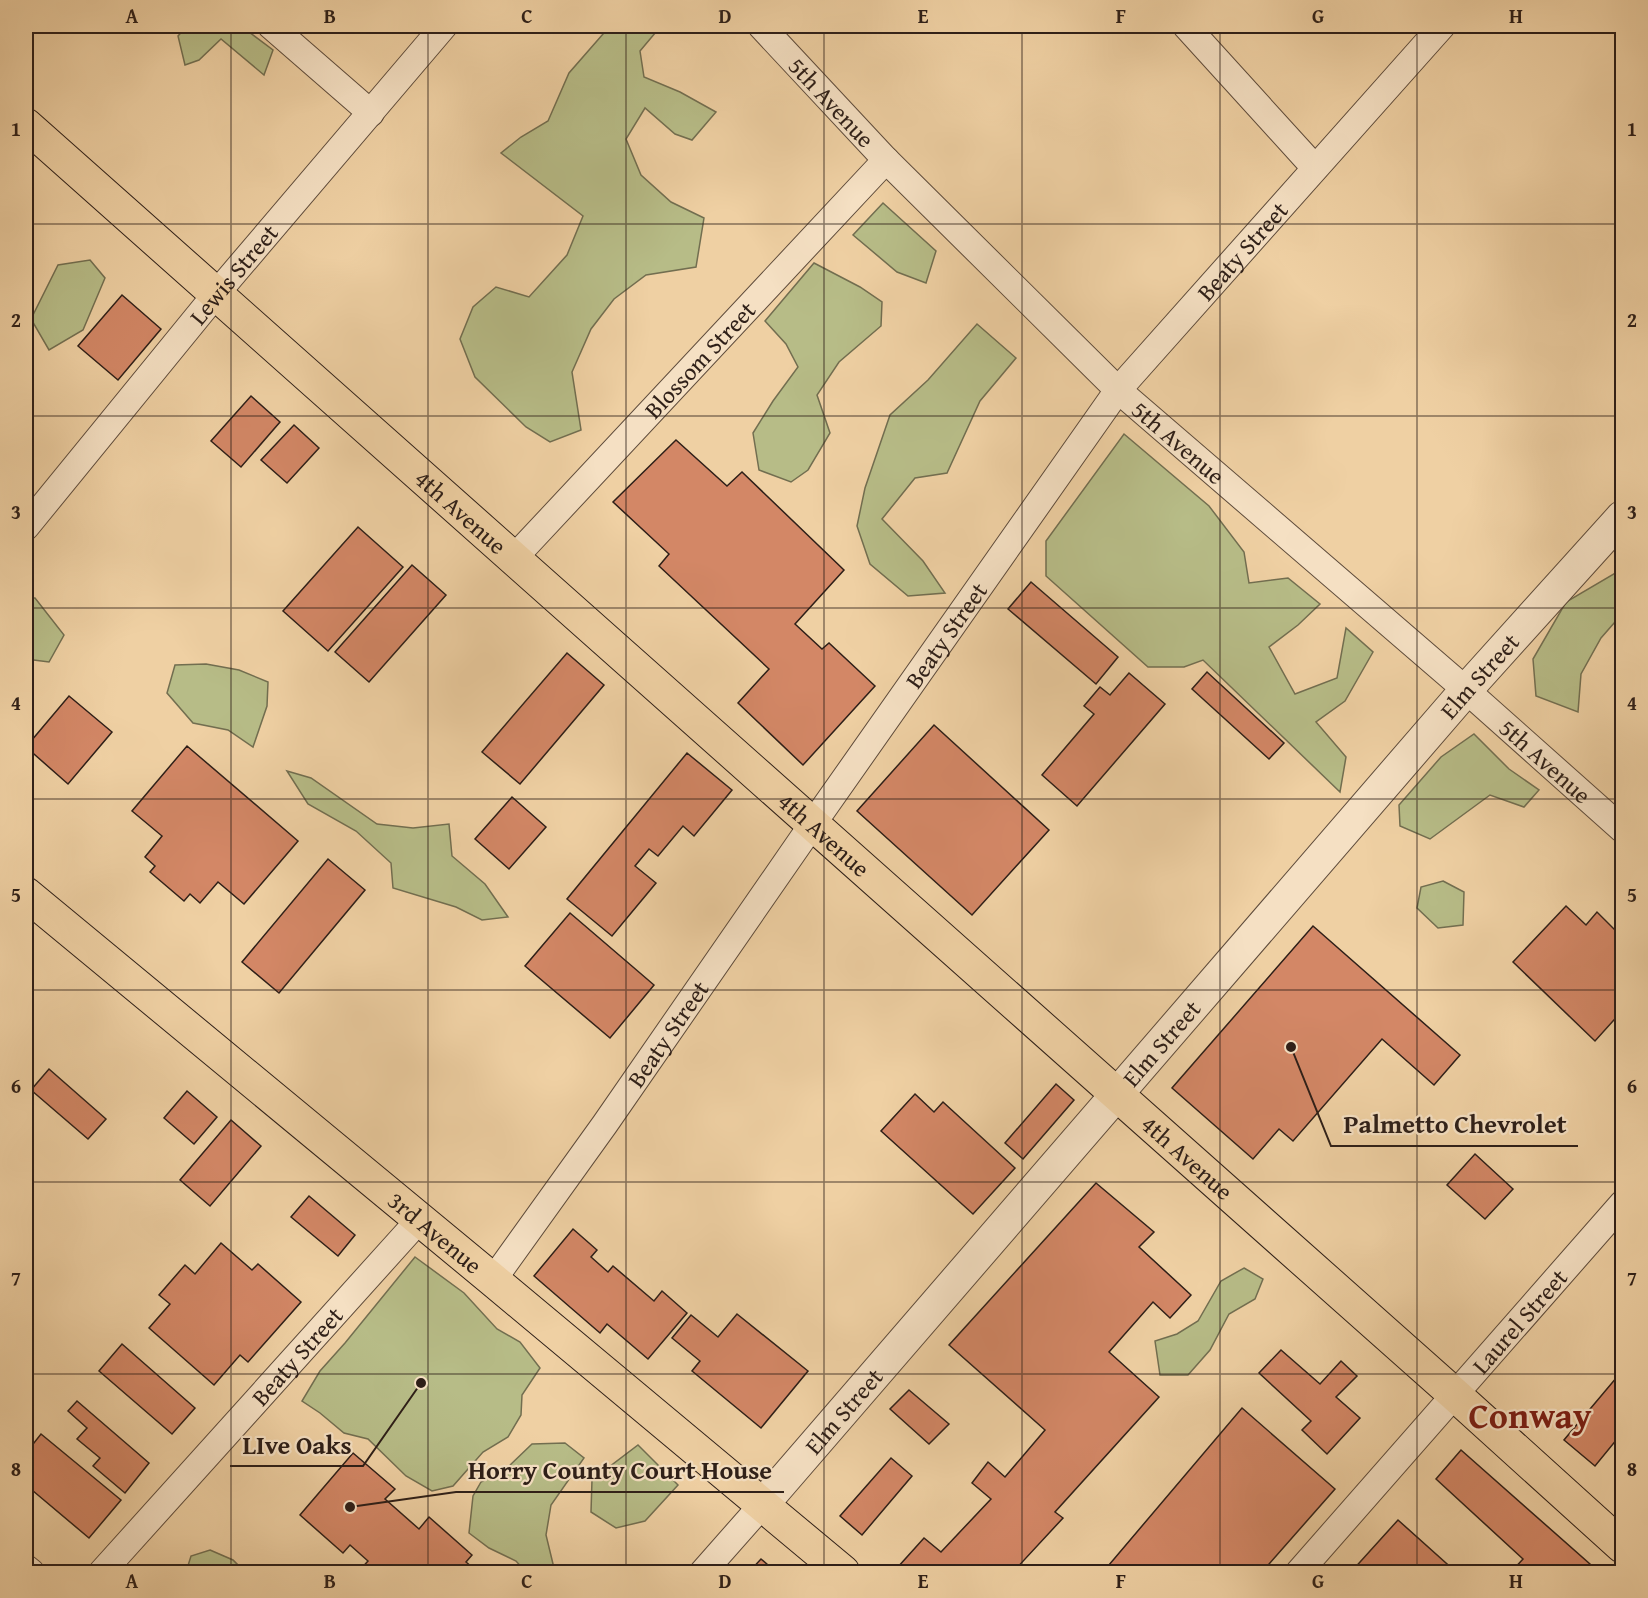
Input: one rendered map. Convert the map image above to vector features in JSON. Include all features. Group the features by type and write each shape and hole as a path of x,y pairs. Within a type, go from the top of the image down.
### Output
{"main road":[{"name":"4th Avenue","path":"26,125 1623,1546"},
{"name":"3rd Avenue","path":"26,894 843,1572"}],"street":[{"path":"271,26 371,113"},
{"name":"Lewis Street","path":"26,527 216,294 444,26"},
{"name":"5th Avenue","path":"761,26 886,160 1118,390 1466,690 1623,829"},
{"path":"1185,26 1315,168"},
{"name":"Beaty Street","path":"493,1280 605,1124 1118,390 1442,26"},
{"name":"Blossom Street","path":"513,559 886,160"},
{"name":"Elm Street","path":"703,1572 1466,690 1623,517"},
{"name":"Laurel Street","path":"1299,1572 1623,1204"},
{"name":"Beaty Street","path":"102,1572 420,1219"},
{"path":"26,1568 31,1572"}],"green space":[{"path":"187,26 241,26 273,50 264,75 221,39 199,60 185,65 178,36"},
{"path":"610,26 661,26 640,51 644,77 680,92 716,112 692,140 675,134 645,108 626,139 641,175 671,202 704,218 696,267 646,275 614,299 591,329 572,372 581,430 550,442 526,427 475,377 460,339 473,307 496,287 529,297 567,255 583,216 501,153 521,137 548,121 569,73"},
{"path":"883,203 936,251 926,283 897,272 853,235"},
{"path":"90,260 105,278 83,330 49,350 31,319 58,265"},
{"path":"814,263 860,287 882,302 881,326 839,362 817,395 830,433 808,470 791,482 759,470 753,433 798,367 786,344 765,321"},
{"path":"977,324 1016,358 980,401 947,473 915,478 882,519 923,561 945,593 908,596 870,564 857,526 865,488 890,415 928,380"},
{"path":"1124,434 1209,506 1244,552 1249,583 1288,578 1320,604 1298,625 1269,647 1295,694 1337,678 1346,628 1373,652 1345,701 1316,722 1346,757 1340,792 1203,660 1184,667 1148,667 1046,576 1046,541"},
{"path":"1622,567 1622,614 1601,638 1581,674 1578,712 1536,696 1533,659 1566,602 1619,571"},
{"path":"26,598 35,598 64,635 49,662 26,659"},
{"path":"206,664 239,670 268,682 267,706 253,747 228,730 193,723 167,693 175,665"},
{"path":"1474,734 1509,769 1539,790 1524,807 1490,795 1430,839 1400,826 1399,805 1441,757"},
{"path":"287,771 311,778 377,824 413,828 449,824 452,856 485,884 508,917 482,920 456,907 393,888 391,863 356,831 308,804"},
{"path":"1443,881 1464,892 1463,925 1438,928 1417,908 1421,887"},
{"path":"415,1257 464,1293 497,1329 520,1342 540,1368 522,1395 521,1415 508,1437 483,1452 453,1486 432,1491 406,1476 368,1439 344,1433 302,1401 320,1371"},
{"path":"1244,1268 1263,1279 1255,1299 1229,1314 1210,1350 1188,1375 1160,1375 1155,1341 1177,1334 1198,1321 1221,1281"},
{"path":"565,1443 584,1458 551,1505 546,1535 554,1568 549,1572 526,1572 516,1561 489,1548 469,1533 473,1496 481,1482 506,1469 532,1444"},
{"path":"638,1445 678,1485 645,1521 616,1528 591,1512 592,1480"},
{"path":"210,1550 233,1560 245,1572 186,1572 191,1556"}],"building":[{"path":"122,295 161,329 118,380 78,346"},
{"path":"251,396 280,422 241,467 211,441"},
{"path":"294,425 319,448 287,483 261,460"},
{"path":"676,440 727,486 742,472 844,570 795,624 822,649 829,643 875,686 803,765 738,703 769,669 659,566 669,554 613,502"},
{"path":"358,527 403,567 328,651 283,611"},
{"path":"412,565 446,595 369,682 335,652"},
{"path":"1031,582 1118,657 1096,684 1008,609"},
{"path":"567,653 604,685 520,784 482,752"},
{"path":"1207,672 1284,743 1269,759 1192,689"},
{"path":"1129,673 1165,704 1077,806 1042,775 1094,714 1084,706 1100,687 1110,695"},
{"path":"69,696 112,732 68,784 26,747"},
{"path":"934,725 1049,830 972,915 857,811"},
{"path":"187,746 298,841 244,904 218,882 200,903 190,894 184,901 150,872 155,866 145,857 162,836 132,811"},
{"path":"687,753 732,790 694,836 683,826 658,856 649,849 635,866 656,883 612,936 567,899"},
{"path":"512,797 546,827 509,869 475,839"},
{"path":"328,859 365,890 279,993 242,962"},
{"path":"1566,906 1586,925 1597,912 1622,937 1622,1011 1595,1041 1513,962"},
{"path":"570,913 654,985 610,1038 525,966"},
{"path":"1313,926 1460,1055 1434,1085 1382,1039 1293,1141 1279,1129 1253,1159 1172,1088"},
{"path":"49,1069 106,1119 88,1139 31,1090"},
{"path":"1056,1084 1074,1100 1023,1159 1005,1143"},
{"path":"187,1091 217,1117 194,1144 164,1118"},
{"path":"915,1094 934,1112 943,1102 1015,1168 973,1214 881,1131"},
{"path":"231,1120 261,1146 210,1206 180,1180"},
{"path":"1475,1154 1513,1189 1485,1219 1447,1185"},
{"path":"1096,1183 1154,1232 1139,1247 1191,1295 1170,1318 1153,1302 1109,1352 1159,1397 1055,1512 1063,1518 1013,1572 905,1572 898,1567 924,1538 941,1552 991,1499 972,1483 988,1462 1005,1477 1045,1430 949,1345"},
{"path":"309,1196 355,1235 338,1256 291,1217"},
{"path":"573,1229 597,1250 591,1257 608,1272 613,1266 654,1301 662,1291 687,1313 648,1359 607,1324 600,1333 534,1276"},
{"path":"221,1243 252,1270 258,1264 301,1302 248,1362 240,1355 214,1385 149,1328 170,1304 159,1295 185,1265 195,1274"},
{"path":"737,1314 808,1371 761,1428 692,1371 700,1361 672,1338 691,1315 718,1337"},
{"path":"122,1344 195,1408 172,1434 99,1371"},
{"path":"1281,1350 1320,1384 1341,1361 1357,1376 1336,1397 1360,1418 1327,1454 1302,1430 1311,1421 1259,1373"},
{"path":"1622,1371 1622,1433 1595,1466 1564,1440"},
{"path":"909,1390 949,1424 929,1444 890,1409"},
{"path":"77,1401 149,1463 125,1493 93,1466 100,1458 77,1439 87,1428 68,1411"},
{"path":"1242,1408 1335,1489 1262,1572 1103,1572"},
{"path":"41,1434 121,1500 89,1538 26,1485 26,1453"},
{"path":"1461,1450 1599,1572 1511,1572 1523,1559 1436,1479"},
{"path":"353,1453 395,1489 385,1499 419,1529 429,1517 472,1555 466,1562 478,1572 358,1572 368,1561 350,1545 343,1553 300,1515"},
{"path":"891,1458 912,1476 862,1535 840,1516"},
{"path":"1398,1520 1456,1572 1351,1572"},
{"path":"761,1559 776,1572 749,1572"}],"place":[{"name":"Palmetto Chevrolet","path":"1291,1047"},
{"name":"LIve Oaks","path":"421,1383"},
{"name":"Horry County Court House","path":"350,1507"}],"district":[{"name":"Conway","path":"1530,1414"}]}
